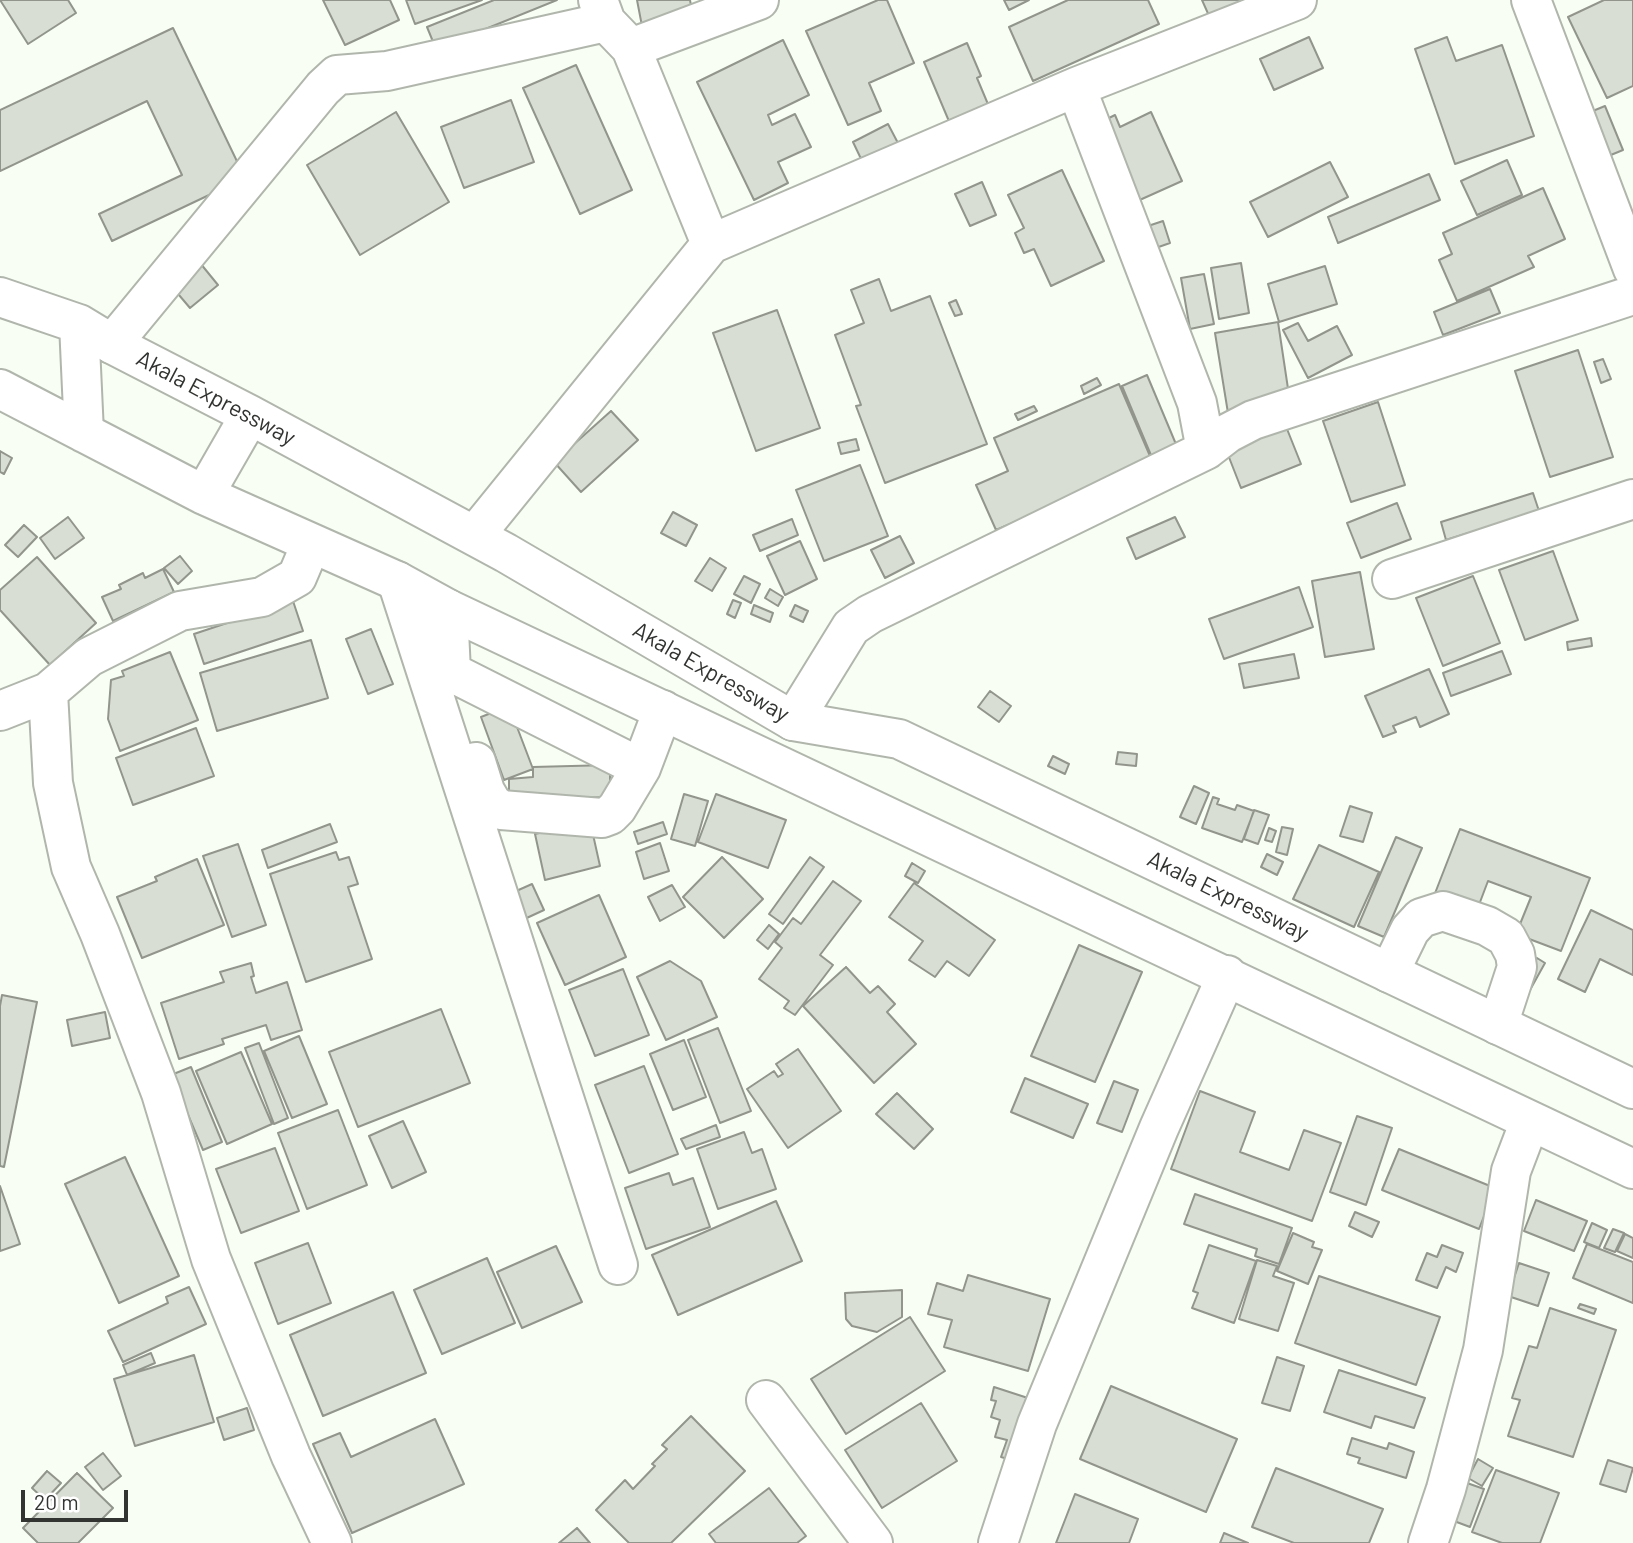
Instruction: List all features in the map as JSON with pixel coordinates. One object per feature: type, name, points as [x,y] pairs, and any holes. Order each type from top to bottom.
[{"type":"street","points":[[112,344],[323,88],[337,75],[387,71],[612,24],[759,0]]},
{"type":"street","points":[[475,536],[711,244],[1076,87],[1297,0]]},
{"type":"street","points":[[1531,0],[1623,211],[1633,269]]},
{"type":"street","points":[[612,24],[711,244]]},
{"type":"street","points":[[1076,87],[1197,403],[1206,450]]},
{"type":"street","points":[[793,721],[851,627],[870,614],[1206,450],[1228,433],[1253,420],[1633,295]]},
{"type":"street","name":"Akala Expressway","points":[[0,297],[79,324],[112,344],[250,415],[475,536],[793,721],[899,739],[1633,1089]]},
{"type":"street","points":[[79,324],[84,433]]},
{"type":"street","name":"Akala Expressway","points":[[0,389],[204,495],[397,582],[448,609],[1633,1169]]},
{"type":"street","points":[[204,495],[250,415]]},
{"type":"street","points":[[1392,579],[1633,499]]},
{"type":"street","points":[[0,711],[48,692],[89,657],[180,611],[262,597],[296,578],[311,544]]},
{"type":"street","points":[[397,582],[618,1265]]},
{"type":"street","points":[[448,609],[451,672],[485,791],[492,803],[501,810],[602,818],[610,816],[641,768],[663,710]]},
{"type":"street","points":[[451,672],[641,768]]},
{"type":"street","points":[[48,692],[53,783],[71,867],[100,934],[161,1093],[211,1259],[296,1467],[332,1543]]},
{"type":"street","points":[[1388,973],[1410,930],[1421,918],[1444,911],[1487,926],[1506,937],[1517,967],[1498,1025]]},
{"type":"street","points":[[998,1543],[1041,1413],[1159,1128],[1227,975]]},
{"type":"street","points":[[1429,1543],[1483,1350],[1511,1171],[1530,1121]]},
{"type":"street","points":[[766,1400],[873,1543]]},
{"type":"building","points":[[0,0],[68,0],[76,13],[28,44]]},
{"type":"building","points":[[323,0],[390,0],[399,20],[345,45]]},
{"type":"building","points":[[406,0],[482,0],[415,24]]},
{"type":"building","points":[[494,0],[557,0],[436,49],[427,27]]},
{"type":"building","points":[[637,0],[690,0],[693,16],[642,26]]},
{"type":"building","points":[[878,0],[887,0],[914,63],[869,83],[881,111],[848,125],[806,31]]},
{"type":"building","points":[[1004,0],[1029,0],[1009,10]]},
{"type":"building","points":[[1068,0],[1148,0],[1159,24],[1033,81],[1009,27]]},
{"type":"building","points":[[1202,0],[1247,0],[1210,18]]},
{"type":"building","points":[[1604,0],[1633,0],[1633,86],[1607,98],[1568,17]]},
{"type":"building","points":[[173,28],[245,178],[112,241],[99,214],[182,175],[147,101],[0,171],[0,110]]},
{"type":"building","points":[[1309,37],[1323,68],[1274,90],[1260,59]]},
{"type":"building","points":[[1447,37],[1456,61],[1502,45],[1534,136],[1455,164],[1415,49]]},
{"type":"building","points":[[783,40],[809,95],[768,115],[772,125],[795,114],[811,147],[778,162],[788,183],[754,200],[697,82]]},
{"type":"building","points":[[967,43],[981,76],[977,78],[990,109],[951,126],[924,62]]},
{"type":"building","points":[[576,65],[632,190],[580,214],[523,88]]},
{"type":"building","points":[[511,100],[534,162],[464,188],[441,127]]},
{"type":"building","points":[[1605,106],[1623,150],[1601,159],[1583,115]]},
{"type":"building","points":[[396,112],[449,202],[360,255],[307,165]]},
{"type":"building","points":[[1151,112],[1182,181],[1133,203],[1097,124],[1115,115],[1120,127]]},
{"type":"building","points":[[888,124],[899,145],[863,163],[853,142]]},
{"type":"building","points":[[1507,160],[1522,195],[1477,215],[1461,181]]},
{"type":"building","points":[[1330,162],[1348,197],[1268,237],[1250,202]]},
{"type":"building","points":[[1062,170],[1104,261],[1051,286],[1034,249],[1024,253],[1015,233],[1024,228],[1008,195]]},
{"type":"building","points":[[1429,174],[1440,200],[1338,243],[1328,217]]},
{"type":"building","points":[[982,182],[996,215],[970,226],[955,194]]},
{"type":"building","points":[[1543,188],[1565,239],[1528,256],[1534,267],[1457,301],[1439,260],[1452,254],[1443,233]]},
{"type":"building","points":[[1163,221],[1170,243],[1150,250],[1142,228]]},
{"type":"building","points":[[196,258],[218,285],[190,308],[168,282]]},
{"type":"building","points":[[1241,263],[1249,313],[1219,319],[1211,268]]},
{"type":"building","points":[[1325,266],[1337,304],[1279,322],[1268,284]]},
{"type":"building","points":[[1204,274],[1214,324],[1190,329],[1181,278]]},
{"type":"building","points":[[879,279],[891,311],[930,296],[987,444],[885,483],[856,406],[861,405],[835,335],[864,323],[851,290]]},
{"type":"building","points":[[1490,289],[1500,313],[1443,335],[1434,312]]},
{"type":"building","points":[[956,300],[962,314],[955,316],[949,303]]},
{"type":"building","points":[[777,310],[820,428],[756,451],[713,333]]},
{"type":"building","points":[[1278,322],[1290,402],[1228,413],[1215,333]]},
{"type":"building","points":[[1298,323],[1308,341],[1337,326],[1352,355],[1308,378],[1283,330]]},
{"type":"building","points":[[1578,350],[1613,457],[1550,477],[1515,371]]},
{"type":"building","points":[[1603,359],[1611,379],[1601,383],[1594,362]]},
{"type":"building","points":[[1147,375],[1178,449],[1153,460],[1122,386]]},
{"type":"building","points":[[1097,378],[1101,385],[1084,394],[1081,386]]},
{"type":"building","points":[[1119,384],[1153,463],[996,530],[976,485],[1008,471],[994,438]]},
{"type":"building","points":[[1378,402],[1405,485],[1351,502],[1323,421]]},
{"type":"building","points":[[1034,406],[1037,411],[1018,420],[1015,414]]},
{"type":"building","points":[[611,411],[638,440],[581,492],[554,462]]},
{"type":"building","points":[[1283,419],[1301,464],[1241,488],[1223,442]]},
{"type":"building","points":[[856,439],[859,450],[841,454],[838,443]]},
{"type":"building","points":[[0,451],[12,458],[4,474],[0,472]]},
{"type":"building","points":[[860,465],[888,536],[824,561],[796,490]]},
{"type":"building","points":[[1533,493],[1539,511],[1446,540],[1441,522]]},
{"type":"building","points":[[1397,503],[1411,539],[1361,558],[1347,523]]},
{"type":"building","points":[[673,512],[697,525],[686,546],[661,533]]},
{"type":"building","points":[[68,517],[84,538],[55,559],[40,538]]},
{"type":"building","points":[[1175,517],[1185,537],[1136,559],[1127,538]]},
{"type":"building","points":[[792,519],[798,535],[760,551],[753,535]]},
{"type":"building","points":[[24,525],[37,537],[18,557],[5,545]]},
{"type":"building","points":[[900,536],[914,563],[885,578],[871,550]]},
{"type":"building","points":[[800,541],[817,579],[785,595],[767,556]]},
{"type":"building","points":[[1553,551],[1578,620],[1525,640],[1499,570]]},
{"type":"building","points":[[180,556],[192,571],[178,584],[164,568]]},
{"type":"building","points":[[37,557],[96,623],[50,665],[0,610],[0,590]]},
{"type":"building","points":[[710,558],[726,568],[712,591],[695,581]]},
{"type":"building","points":[[163,569],[174,592],[113,621],[102,597],[121,589],[119,585],[143,573],[145,578]]},
{"type":"building","points":[[1360,572],[1374,649],[1325,657],[1312,581]]},
{"type":"building","points":[[744,576],[760,584],[751,603],[734,594]]},
{"type":"building","points":[[1473,576],[1500,643],[1443,666],[1416,598]]},
{"type":"building","points":[[1299,587],[1313,627],[1224,659],[1209,619]]},
{"type":"building","points":[[770,589],[783,597],[778,606],[765,598]]},
{"type":"building","points":[[733,600],[741,603],[735,618],[727,614]]},
{"type":"building","points":[[293,601],[303,631],[204,664],[194,634]]},
{"type":"building","points":[[754,605],[773,613],[770,622],[751,614]]},
{"type":"building","points":[[795,605],[808,611],[803,622],[790,616]]},
{"type":"building","points":[[371,629],[393,684],[368,694],[346,639]]},
{"type":"building","points":[[1591,638],[1592,646],[1568,650],[1567,642]]},
{"type":"building","points":[[311,640],[328,698],[217,731],[200,673]]},
{"type":"building","points":[[1502,651],[1511,674],[1451,696],[1443,673]]},
{"type":"building","points":[[170,652],[198,720],[120,751],[108,719],[111,680],[124,676],[122,671]]},
{"type":"building","points":[[1294,654],[1299,678],[1244,688],[1239,664]]},
{"type":"building","points":[[1429,669],[1449,714],[1420,727],[1416,717],[1393,726],[1396,732],[1383,737],[1365,696]]},
{"type":"building","points":[[990,691],[1011,706],[999,722],[978,707]]},
{"type":"building","points":[[509,706],[533,769],[504,780],[481,717]]},
{"type":"building","points":[[196,728],[214,776],[133,805],[116,758]]},
{"type":"building","points":[[1118,752],[1137,754],[1136,766],[1116,764]]},
{"type":"building","points":[[1053,756],[1069,764],[1065,774],[1048,766]]},
{"type":"building","points":[[610,765],[610,797],[509,800],[509,779],[533,777],[533,767]]},
{"type":"building","points":[[1194,786],[1209,793],[1196,824],[1180,817]]},
{"type":"building","points":[[684,794],[708,801],[695,846],[671,839]]},
{"type":"building","points":[[716,794],[786,820],[768,868],[698,842]]},
{"type":"building","points":[[1213,797],[1219,799],[1217,804],[1235,810],[1237,805],[1254,811],[1242,842],[1202,828]]},
{"type":"building","points":[[1350,806],[1372,813],[1363,842],[1340,836]]},
{"type":"building","points":[[1254,810],[1269,815],[1258,844],[1244,839]]},
{"type":"building","points":[[590,821],[600,866],[545,880],[535,834]]},
{"type":"building","points":[[663,822],[667,834],[638,844],[634,832]]},
{"type":"building","points":[[330,824],[337,842],[268,868],[262,850]]},
{"type":"building","points":[[1282,827],[1293,829],[1287,855],[1276,852]]},
{"type":"building","points":[[1269,828],[1276,831],[1272,842],[1265,840]]},
{"type":"building","points":[[1460,829],[1590,878],[1561,951],[1516,934],[1531,897],[1488,881],[1474,918],[1432,901]]},
{"type":"building","points":[[1396,837],[1422,848],[1384,937],[1358,926]]},
{"type":"building","points":[[660,843],[669,871],[644,879],[636,852]]},
{"type":"building","points":[[238,844],[266,925],[232,937],[203,856]]},
{"type":"building","points":[[1319,845],[1379,872],[1354,927],[1293,899]]},
{"type":"building","points":[[336,852],[339,860],[349,857],[358,884],[348,887],[372,959],[306,982],[270,874]]},
{"type":"building","points":[[1267,854],[1283,862],[1277,875],[1261,867]]},
{"type":"building","points":[[722,857],[763,899],[724,938],[683,897]]},
{"type":"building","points":[[810,857],[824,867],[783,924],[769,914]]},
{"type":"building","points":[[197,859],[224,925],[142,958],[117,897],[157,881],[155,877]]},
{"type":"building","points":[[912,863],[925,871],[918,883],[905,876]]},
{"type":"building","points":[[833,881],[861,901],[820,955],[833,965],[795,1015],[784,1008],[789,1001],[759,979],[782,948],[775,942],[793,918],[801,924]]},
{"type":"building","points":[[914,883],[995,940],[969,976],[947,961],[935,977],[909,960],[923,941],[889,917]]},
{"type":"building","points":[[532,884],[544,910],[518,922],[505,896]]},
{"type":"building","points":[[672,885],[685,907],[660,921],[648,897]]},
{"type":"building","points":[[599,895],[626,957],[565,985],[537,923]]},
{"type":"building","points":[[1591,910],[1633,930],[1633,975],[1600,959],[1585,992],[1558,979]]},
{"type":"building","points":[[769,925],[779,934],[768,949],[757,940]]},
{"type":"building","points":[[1079,945],[1142,972],[1095,1082],[1031,1056]]},
{"type":"building","points":[[1537,958],[1545,963],[1525,999],[1516,994]]},
{"type":"building","points":[[670,961],[701,981],[717,1017],[666,1040],[637,977]]},
{"type":"building","points":[[251,963],[254,976],[251,977],[256,993],[287,982],[302,1030],[271,1040],[266,1025],[222,1039],[224,1044],[179,1059],[161,1003],[224,982],[220,972]]},
{"type":"building","points":[[846,967],[870,993],[878,986],[895,1004],[887,1012],[916,1044],[874,1083],[803,1006]]},
{"type":"building","points":[[623,969],[649,1035],[595,1056],[569,990]]},
{"type":"building","points":[[2,995],[37,1002],[4,1167],[0,1166]]},
{"type":"building","points":[[441,1009],[470,1083],[358,1127],[329,1052]]},
{"type":"building","points":[[105,1012],[110,1038],[72,1046],[67,1020]]},
{"type":"building","points":[[718,1028],[751,1111],[720,1123],[688,1040]]},
{"type":"building","points":[[299,1036],[327,1104],[292,1118],[264,1051]]},
{"type":"building","points":[[684,1040],[706,1097],[673,1110],[650,1054]]},
{"type":"building","points":[[259,1043],[288,1118],[274,1124],[245,1048]]},
{"type":"building","points":[[798,1049],[841,1111],[788,1148],[747,1089],[774,1071],[778,1077],[783,1074],[776,1064]]},
{"type":"building","points":[[241,1052],[272,1124],[227,1144],[196,1071]]},
{"type":"building","points":[[644,1066],[678,1154],[629,1173],[595,1085]]},
{"type":"building","points":[[191,1067],[222,1142],[203,1150],[171,1075]]},
{"type":"building","points":[[1025,1078],[1088,1104],[1073,1138],[1011,1112]]},
{"type":"building","points":[[1114,1081],[1138,1090],[1122,1132],[1097,1123]]},
{"type":"building","points":[[1200,1091],[1255,1112],[1240,1152],[1289,1170],[1304,1130],[1341,1143],[1312,1221],[1171,1169]]},
{"type":"building","points":[[897,1093],[933,1129],[914,1149],[876,1114]]},
{"type":"building","points":[[338,1110],[367,1185],[307,1209],[278,1133]]},
{"type":"building","points":[[1357,1116],[1392,1128],[1366,1205],[1330,1192]]},
{"type":"building","points":[[403,1121],[426,1172],[392,1188],[369,1136]]},
{"type":"building","points":[[716,1125],[720,1137],[686,1149],[681,1139]]},
{"type":"building","points":[[744,1132],[752,1153],[762,1149],[776,1189],[718,1209],[697,1149]]},
{"type":"building","points":[[275,1148],[299,1211],[241,1233],[216,1169]]},
{"type":"building","points":[[1399,1149],[1495,1188],[1479,1229],[1382,1190]]},
{"type":"building","points":[[125,1157],[179,1276],[119,1303],[65,1184]]},
{"type":"building","points":[[669,1173],[673,1185],[693,1178],[710,1227],[646,1249],[625,1188]]},
{"type":"building","points":[[0,1186],[20,1244],[0,1251]]},
{"type":"building","points":[[1195,1194],[1292,1228],[1279,1264],[1255,1256],[1257,1249],[1184,1224]]},
{"type":"building","points":[[1536,1200],[1587,1221],[1574,1251],[1524,1231]]},
{"type":"building","points":[[776,1201],[802,1261],[678,1315],[652,1255]]},
{"type":"building","points":[[1355,1212],[1379,1222],[1372,1237],[1349,1226]]},
{"type":"building","points":[[1592,1223],[1607,1230],[1599,1248],[1584,1242]]},
{"type":"building","points":[[1613,1229],[1624,1233],[1615,1252],[1604,1248]]},
{"type":"building","points":[[1293,1233],[1314,1242],[1312,1247],[1322,1250],[1308,1284],[1277,1271]]},
{"type":"building","points":[[1625,1234],[1633,1238],[1633,1258],[1617,1251]]},
{"type":"building","points":[[308,1243],[331,1303],[278,1324],[255,1263]]},
{"type":"building","points":[[1587,1244],[1633,1262],[1633,1303],[1573,1278]]},
{"type":"building","points":[[1209,1245],[1256,1261],[1234,1323],[1192,1308],[1198,1293],[1193,1291]]},
{"type":"building","points":[[1442,1245],[1463,1253],[1456,1272],[1446,1267],[1437,1288],[1416,1280],[1427,1253],[1437,1257]]},
{"type":"building","points":[[556,1246],[582,1302],[522,1328],[497,1272]]},
{"type":"building","points":[[487,1258],[515,1323],[442,1354],[414,1290]]},
{"type":"building","points":[[1257,1260],[1277,1266],[1273,1276],[1294,1283],[1278,1331],[1239,1319]]},
{"type":"building","points":[[1519,1263],[1549,1273],[1538,1306],[1508,1296]]},
{"type":"building","points":[[968,1275],[1050,1299],[1028,1371],[944,1347],[952,1320],[928,1314],[937,1283],[963,1291]]},
{"type":"building","points":[[1319,1276],[1440,1317],[1416,1385],[1295,1343]]},
{"type":"building","points":[[189,1287],[206,1324],[123,1362],[108,1331],[168,1303],[166,1297]]},
{"type":"building","points":[[902,1290],[902,1317],[877,1332],[852,1326],[846,1319],[845,1293]]},
{"type":"building","points":[[393,1292],[426,1373],[323,1416],[290,1335]]},
{"type":"building","points":[[1580,1304],[1596,1309],[1594,1314],[1578,1308]]},
{"type":"building","points":[[1550,1308],[1616,1330],[1573,1457],[1508,1436],[1520,1400],[1512,1398],[1529,1346],[1537,1348]]},
{"type":"building","points":[[910,1317],[945,1371],[846,1434],[811,1379]]},
{"type":"building","points":[[151,1353],[155,1363],[127,1375],[123,1365]]},
{"type":"building","points":[[194,1355],[214,1422],[135,1446],[114,1379]]},
{"type":"building","points":[[1277,1357],[1304,1366],[1290,1411],[1262,1403]]},
{"type":"building","points":[[1339,1370],[1425,1398],[1414,1428],[1375,1416],[1371,1428],[1324,1412]]},
{"type":"building","points":[[1111,1386],[1237,1439],[1206,1512],[1080,1459]]},
{"type":"building","points":[[994,1387],[1034,1400],[1015,1461],[1001,1457],[1007,1440],[995,1437],[1000,1420],[991,1417],[996,1401],[991,1400]]},
{"type":"building","points":[[921,1403],[957,1461],[882,1508],[845,1450]]},
{"type":"building","points":[[247,1408],[254,1430],[224,1440],[217,1418]]},
{"type":"building","points":[[691,1416],[745,1471],[671,1543],[629,1543],[596,1510],[625,1480],[633,1489],[667,1449],[662,1445]]},
{"type":"building","points":[[435,1419],[464,1484],[352,1533],[313,1444],[340,1433],[351,1457]]},
{"type":"building","points":[[1352,1438],[1387,1449],[1389,1443],[1414,1452],[1406,1478],[1358,1463],[1360,1458],[1347,1454]]},
{"type":"building","points":[[103,1453],[121,1476],[103,1490],[85,1467]]},
{"type":"building","points":[[1478,1459],[1493,1468],[1482,1486],[1468,1478]]},
{"type":"building","points":[[1608,1460],[1633,1468],[1626,1492],[1600,1484]]},
{"type":"building","points":[[1276,1468],[1383,1509],[1369,1543],[1294,1543],[1252,1527]]},
{"type":"building","points":[[1496,1470],[1559,1493],[1540,1543],[1502,1543],[1472,1532]]},
{"type":"building","points":[[47,1471],[61,1483],[45,1500],[32,1488]]},
{"type":"building","points":[[77,1473],[113,1508],[78,1543],[38,1543],[23,1528]]},
{"type":"building","points":[[1467,1483],[1484,1489],[1470,1527],[1454,1521]]},
{"type":"building","points":[[769,1488],[806,1536],[797,1543],[716,1543],[709,1534]]},
{"type":"building","points":[[1075,1494],[1138,1519],[1129,1543],[1056,1543]]},
{"type":"building","points":[[577,1528],[590,1543],[559,1543]]},
{"type":"building","points":[[1224,1533],[1248,1543],[1220,1543]]}]
